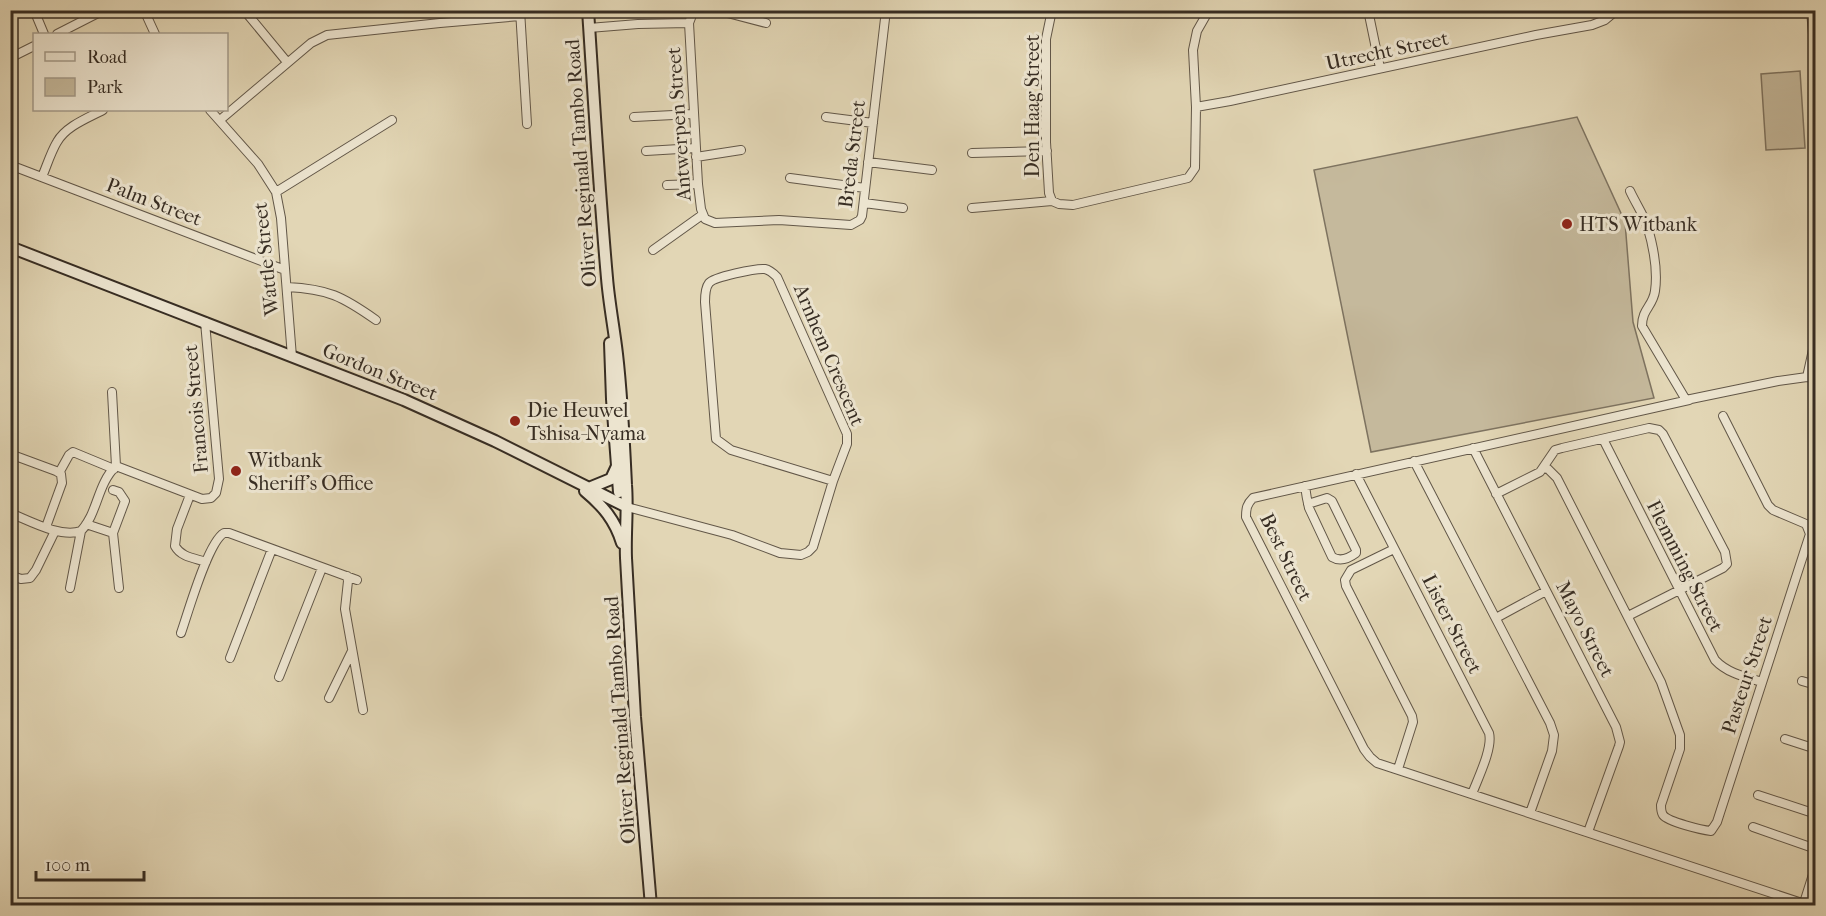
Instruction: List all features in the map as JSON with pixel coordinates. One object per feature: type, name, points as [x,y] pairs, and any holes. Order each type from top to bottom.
[{"type":"main road","name":"Oliver Reginald Tambo Road","points":[[588,10],[591,78],[610,314],[617,353],[635,717],[651,906]]},
{"type":"main road","name":"Gordon Street","points":[[10,247],[409,402],[572,479],[623,506]]},
{"type":"main road","name":"Oliver Reginald Tambo Road","points":[[610,314],[609,353],[617,466],[623,506]]},
{"type":"main road","points":[[589,488],[608,480],[613,476],[617,466]]},
{"type":"main road","points":[[572,479],[609,514],[619,531],[626,558]]},
{"type":"street","points":[[34,10],[44,33]]},
{"type":"street","points":[[59,33],[104,10]]},
{"type":"street","points":[[144,10],[155,33]]},
{"type":"street","points":[[244,10],[287,62]]},
{"type":"street","points":[[589,28],[689,23],[694,10]]},
{"type":"street","points":[[716,10],[740,13],[766,23]]},
{"type":"street","name":"Breda Street","points":[[779,220],[851,225],[860,220],[866,188],[886,10]]},
{"type":"street","name":"Den Haag Street","points":[[1052,10],[1046,39],[1047,151],[1049,193],[1052,201]]},
{"type":"street","points":[[972,208],[1052,201],[1073,205],[1188,178],[1195,168],[1196,107],[1193,50],[1197,31],[1209,10]]},
{"type":"street","points":[[1368,10],[1380,68]]},
{"type":"street","name":"Utrecht Street","points":[[1196,107],[1592,25],[1605,20],[1617,10]]},
{"type":"street","points":[[1811,10],[1815,71]]},
{"type":"street","points":[[220,120],[310,43],[327,35],[520,13],[526,124]]},
{"type":"street","name":"Antwerpen Street","points":[[689,23],[693,114],[702,215],[705,219],[715,223],[779,220]]},
{"type":"street","points":[[10,58],[33,46]]},
{"type":"street","points":[[42,177],[61,135],[101,111]]},
{"type":"street","name":"Wattle Street","points":[[211,111],[258,164],[276,192],[281,218],[292,357]]},
{"type":"street","points":[[634,117],[693,114]]},
{"type":"street","points":[[826,117],[873,123]]},
{"type":"street","points":[[276,192],[392,120]]},
{"type":"street","points":[[646,151],[696,148]]},
{"type":"street","points":[[696,157],[741,150]]},
{"type":"street","points":[[972,153],[1047,151]]},
{"type":"street","points":[[868,162],[932,170]]},
{"type":"street","name":"Palm Street","points":[[10,165],[285,270]]},
{"type":"street","points":[[790,178],[866,188]]},
{"type":"street","points":[[667,185],[698,184]]},
{"type":"street","points":[[1630,191],[1647,224],[1656,266],[1656,290],[1653,300],[1645,309],[1642,326],[1684,397],[1689,400]]},
{"type":"street","points":[[864,203],[903,208]]},
{"type":"street","points":[[654,250],[702,215]]},
{"type":"street","name":"Arnhem Crescent","points":[[808,552],[817,538],[833,481],[847,444],[847,434],[777,277],[762,268],[709,282],[705,302],[715,434],[720,444],[731,450],[833,481]]},
{"type":"street","points":[[287,287],[326,291],[351,302],[376,320]]},
{"type":"street","name":"Francois Street","points":[[59,473],[73,452],[202,499],[214,496],[218,489],[219,479],[205,322]]},
{"type":"street","points":[[1811,377],[1815,336]]},
{"type":"street","name":"Best Street","points":[[1398,769],[1377,763],[1364,749],[1246,517],[1246,509],[1253,498],[1689,400],[1778,381],[1811,377]]},
{"type":"street","points":[[70,588],[84,528],[103,483],[115,468],[112,392]]},
{"type":"street","name":"Pasteur Street","points":[[1628,616],[1661,682],[1681,740],[1661,805],[1662,813],[1666,818],[1711,831],[1717,822],[1808,542],[1809,529],[1802,520],[1773,510],[1768,505],[1723,416]]},
{"type":"street","points":[[1496,494],[1543,468],[1555,450],[1649,428],[1659,430],[1725,552],[1726,564],[1723,568],[1628,616],[1557,478],[1548,469],[1543,468]]},
{"type":"street","name":"Flemming Street","points":[[1603,439],[1714,660],[1730,672],[1762,682]]},
{"type":"street","name":"Mayo Street","points":[[1473,448],[1619,735],[1619,746],[1587,832]]},
{"type":"street","points":[[10,454],[59,473],[62,483],[46,527]]},
{"type":"street","points":[[1414,461],[1550,723],[1554,735],[1552,751],[1530,813]]},
{"type":"street","name":"Lister Street","points":[[1356,474],[1489,733],[1488,748],[1472,794]]},
{"type":"street","points":[[1305,486],[1308,504],[1332,557],[1342,560],[1356,553],[1332,501],[1327,498],[1308,504]]},
{"type":"street","points":[[113,490],[119,492],[124,501],[113,533],[119,588]]},
{"type":"street","points":[[190,495],[177,529],[175,546],[180,553],[206,562]]},
{"type":"street","name":"Gordon Street","points":[[623,506],[732,535],[780,553],[801,555],[808,552]]},
{"type":"street","points":[[10,513],[55,531],[69,533],[84,528],[113,533]]},
{"type":"street","points":[[10,575],[21,579],[30,578],[55,531]]},
{"type":"street","points":[[181,633],[206,562],[216,539],[224,533],[357,580]]},
{"type":"street","points":[[230,658],[272,549]]},
{"type":"street","points":[[1394,549],[1351,570],[1345,580],[1412,716],[1413,722],[1398,769],[1806,905],[1815,865]]},
{"type":"street","points":[[279,678],[322,568]]},
{"type":"street","points":[[347,576],[345,609],[363,710]]},
{"type":"street","points":[[1496,618],[1546,591]]},
{"type":"street","points":[[329,698],[352,651]]},
{"type":"street","points":[[1802,681],[1815,685]]},
{"type":"street","points":[[1785,739],[1815,749]]},
{"type":"street","points":[[1758,795],[1815,814]]},
{"type":"street","points":[[1753,827],[1815,849]]},
{"type":"green space","points":[[1800,71],[1805,148],[1766,150],[1761,74]]},
{"type":"green space","points":[[1577,117],[1625,222],[1633,322],[1654,398],[1371,452],[1314,170]]},
{"type":"place","name":"HTS Witbank","points":[[1567,224]]},
{"type":"place","name":"Die Heuwel Tshisa-Nyama","points":[[515,421]]},
{"type":"place","name":"Witbank Sheriff’s Office","points":[[236,471]]}]
